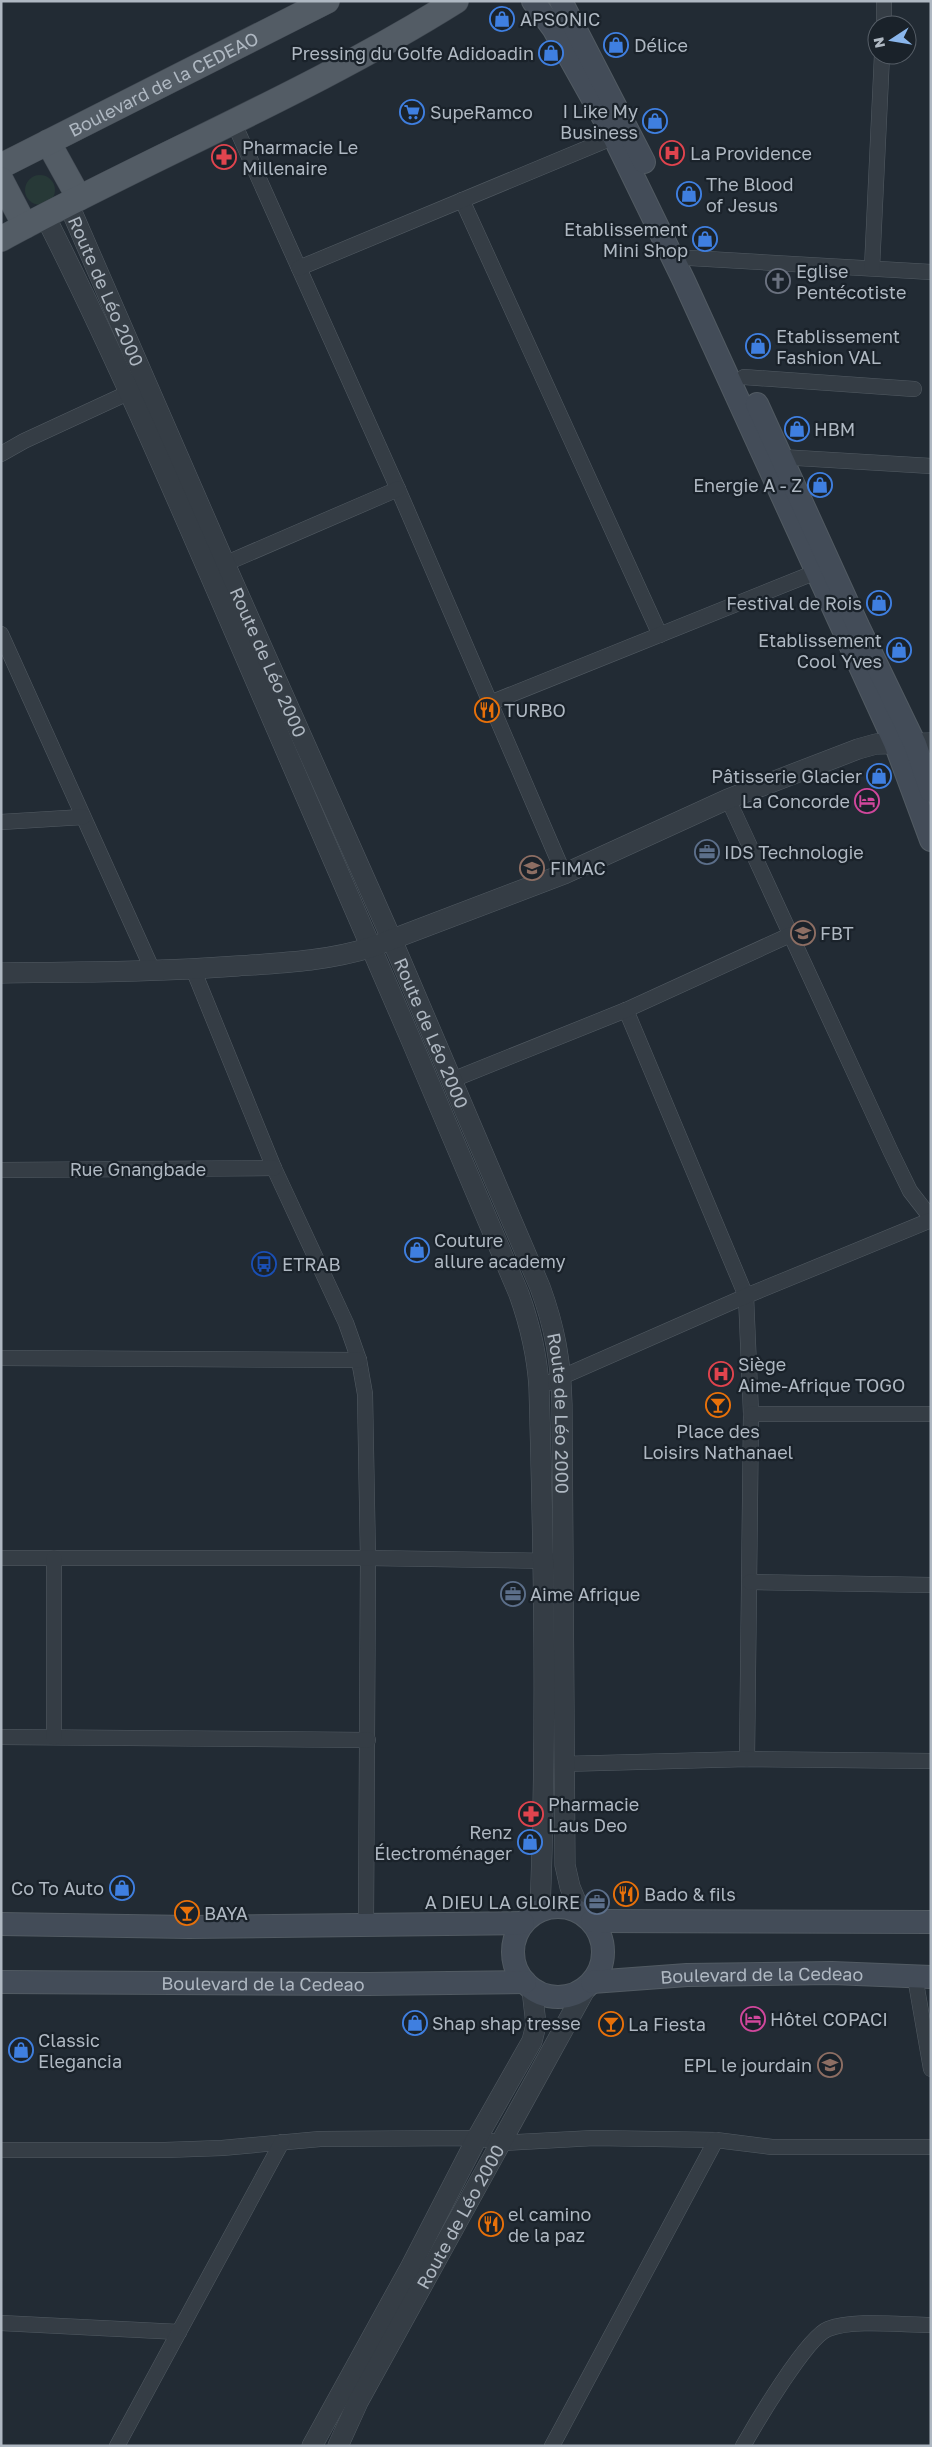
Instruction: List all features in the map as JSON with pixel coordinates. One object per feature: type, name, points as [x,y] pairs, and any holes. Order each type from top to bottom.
[{"type":"main road","name":"Boulevard de la CEDEAO","points":[[1,166],[327,1]]},
{"type":"main road","points":[[1,239],[74,200],[411,30],[456,1]]},
{"type":"main road","points":[[533,1],[553,28],[681,257],[744,377],[782,456],[858,626],[914,743],[931,791]]},
{"type":"main road","points":[[561,1],[628,129],[816,572],[914,743],[931,840]]},
{"type":"main road","points":[[48,142],[74,200]]},
{"type":"main road","points":[[1,180],[35,221]]},
{"type":"main road","points":[[1,1924],[189,1927],[366,1925],[531,1916],[553,1906],[567,1907],[586,1916],[600,1932],[603,1958],[599,1971],[589,1985],[573,1995],[559,1997],[545,1995],[528,1985],[516,1968],[513,1953],[515,1937],[531,1916]]},
{"type":"main road","points":[[586,1916],[931,1922]]},
{"type":"main road","name":"Boulevard de la Cedeao","points":[[589,1985],[687,1975],[832,1973],[923,1977]]},
{"type":"main road","name":"Boulevard de la Cedeao","points":[[1,1982],[528,1985]]},
{"type":"street","points":[[884,1],[884,15]]},
{"type":"street","points":[[872,268],[882,65]]},
{"type":"street","points":[[233,121],[398,490],[564,874]]},
{"type":"street","points":[[299,268],[614,137]]},
{"type":"street","name":"Route de Léo 2000","points":[[74,200],[216,568],[372,948],[520,1294],[531,1327],[540,1387],[554,1561],[564,1764],[565,1865],[570,1887],[586,1916]]},
{"type":"street","points":[[462,200],[660,635]]},
{"type":"street","name":"Route de Léo 2000","points":[[35,221],[74,270],[130,392],[216,568],[392,940],[552,1320],[561,1377],[544,1765],[531,1916]]},
{"type":"street","points":[[681,257],[931,272]]},
{"type":"street","points":[[744,377],[914,388]]},
{"type":"street","points":[[1,454],[24,441],[130,392]]},
{"type":"street","points":[[782,456],[931,466]]},
{"type":"street","points":[[216,568],[398,490]]},
{"type":"street","points":[[490,703],[816,572]]},
{"type":"street","points":[[1,634],[153,971]]},
{"type":"street","points":[[1,973],[153,971],[311,961],[342,956],[372,948],[564,874],[728,799],[858,749],[876,744],[914,743]]},
{"type":"street","points":[[540,1387],[746,1296],[931,1219],[910,1191],[728,799]]},
{"type":"street","points":[[1,822],[83,817]]},
{"type":"street","points":[[452,1080],[626,1010],[790,935]]},
{"type":"street","points":[[193,969],[274,1168],[346,1323],[359,1360],[365,1394],[368,1558],[366,1925]]},
{"type":"street","points":[[626,1010],[746,1296],[750,1414],[747,1758]]},
{"type":"street","name":"Rue Gnangbade","points":[[1,1170],[274,1168]]},
{"type":"street","points":[[1,1358],[359,1360]]},
{"type":"street","points":[[750,1414],[931,1414]]},
{"type":"street","points":[[1,1558],[368,1558],[554,1561]]},
{"type":"street","points":[[54,1558],[54,1737]]},
{"type":"street","points":[[750,1582],[931,1585]]},
{"type":"street","points":[[1,1737],[368,1740]]},
{"type":"street","points":[[564,1764],[747,1758],[931,1761]]},
{"type":"street","points":[[923,1977],[931,2069]]},
{"type":"street","name":"Route de Léo 2000","points":[[312,2446],[410,2268],[476,2138],[532,2041],[536,2025],[528,1985]]},
{"type":"street","name":"Route de Léo 2000","points":[[338,2446],[358,2402],[589,1985]]},
{"type":"street","points":[[1,2150],[165,2150],[222,2148],[320,2139],[476,2138],[501,2143],[594,2138],[716,2140],[772,2147],[931,2147]]},
{"type":"street","points":[[552,2446],[716,2140]]},
{"type":"street","points":[[117,2446],[282,2142]]},
{"type":"street","points":[[1,2323],[179,2332]]},
{"type":"street","points":[[743,2446],[764,2409],[811,2343],[826,2329],[849,2324],[931,2325]]},
{"type":"shaded area","points":[[40,175],[50,180],[55,190],[50,200],[40,205],[30,200],[25,190],[30,180]]},
{"type":"place","name":"APSONIC","points":[[502,19]]},
{"type":"place","name":"Délice","points":[[616,45]]},
{"type":"place","name":"Pressing du Golfe Adidoadin","points":[[551,53]]},
{"type":"place","name":"SupeRamco","points":[[412,112]]},
{"type":"place","name":"I Like My Business","points":[[655,121]]},
{"type":"place","name":"La Providence","points":[[672,153]]},
{"type":"place","name":"Pharmacie Le Millenaire","points":[[224,157]]},
{"type":"place","name":"The Blood of Jesus","points":[[689,194]]},
{"type":"place","name":"Etablissement Mini Shop","points":[[705,239]]},
{"type":"place","name":"Eglise Pentécotiste","points":[[778,281]]},
{"type":"place","name":"Etablissement Fashion VAL","points":[[758,346]]},
{"type":"place","name":"HBM","points":[[797,429]]},
{"type":"place","name":"Energie A - Z","points":[[820,485]]},
{"type":"place","name":"Festival de Rois","points":[[879,603]]},
{"type":"place","name":"Etablissement Cool Yves","points":[[899,650]]},
{"type":"place","name":"TURBO","points":[[487,710]]},
{"type":"place","name":"Pâtisserie Glacier","points":[[879,776]]},
{"type":"place","name":"La Concorde","points":[[867,801]]},
{"type":"place","name":"IDS Technologie","points":[[707,852]]},
{"type":"place","name":"FIMAC","points":[[532,868]]},
{"type":"place","name":"FBT","points":[[803,933]]},
{"type":"place","name":"Couture allure academy","points":[[417,1250]]},
{"type":"place","name":"ETRAB","points":[[264,1264]]},
{"type":"place","name":"Siège Aime-Afrique TOGO","points":[[721,1374]]},
{"type":"place","name":"Place des Loisirs Nathanael","points":[[718,1405]]},
{"type":"place","name":"Aime Afrique","points":[[513,1594]]},
{"type":"place","name":"Pharmacie Laus Deo","points":[[531,1814]]},
{"type":"place","name":"Renz Électroménager","points":[[530,1842]]},
{"type":"place","name":"Co To Auto","points":[[122,1888]]},
{"type":"place","name":"Bado & fils","points":[[626,1894]]},
{"type":"place","name":"A DIEU LA GLOIRE","points":[[597,1902]]},
{"type":"place","name":"BAYA","points":[[187,1913]]},
{"type":"place","name":"Hôtel COPACI","points":[[753,2019]]},
{"type":"place","name":"Shap shap tresse","points":[[415,2023]]},
{"type":"place","name":"La Fiesta","points":[[611,2024]]},
{"type":"place","name":"Classic Elegancia","points":[[21,2050]]},
{"type":"place","name":"EPL le jourdain","points":[[830,2065]]},
{"type":"place","name":"el camino de la paz","points":[[491,2224]]}]
